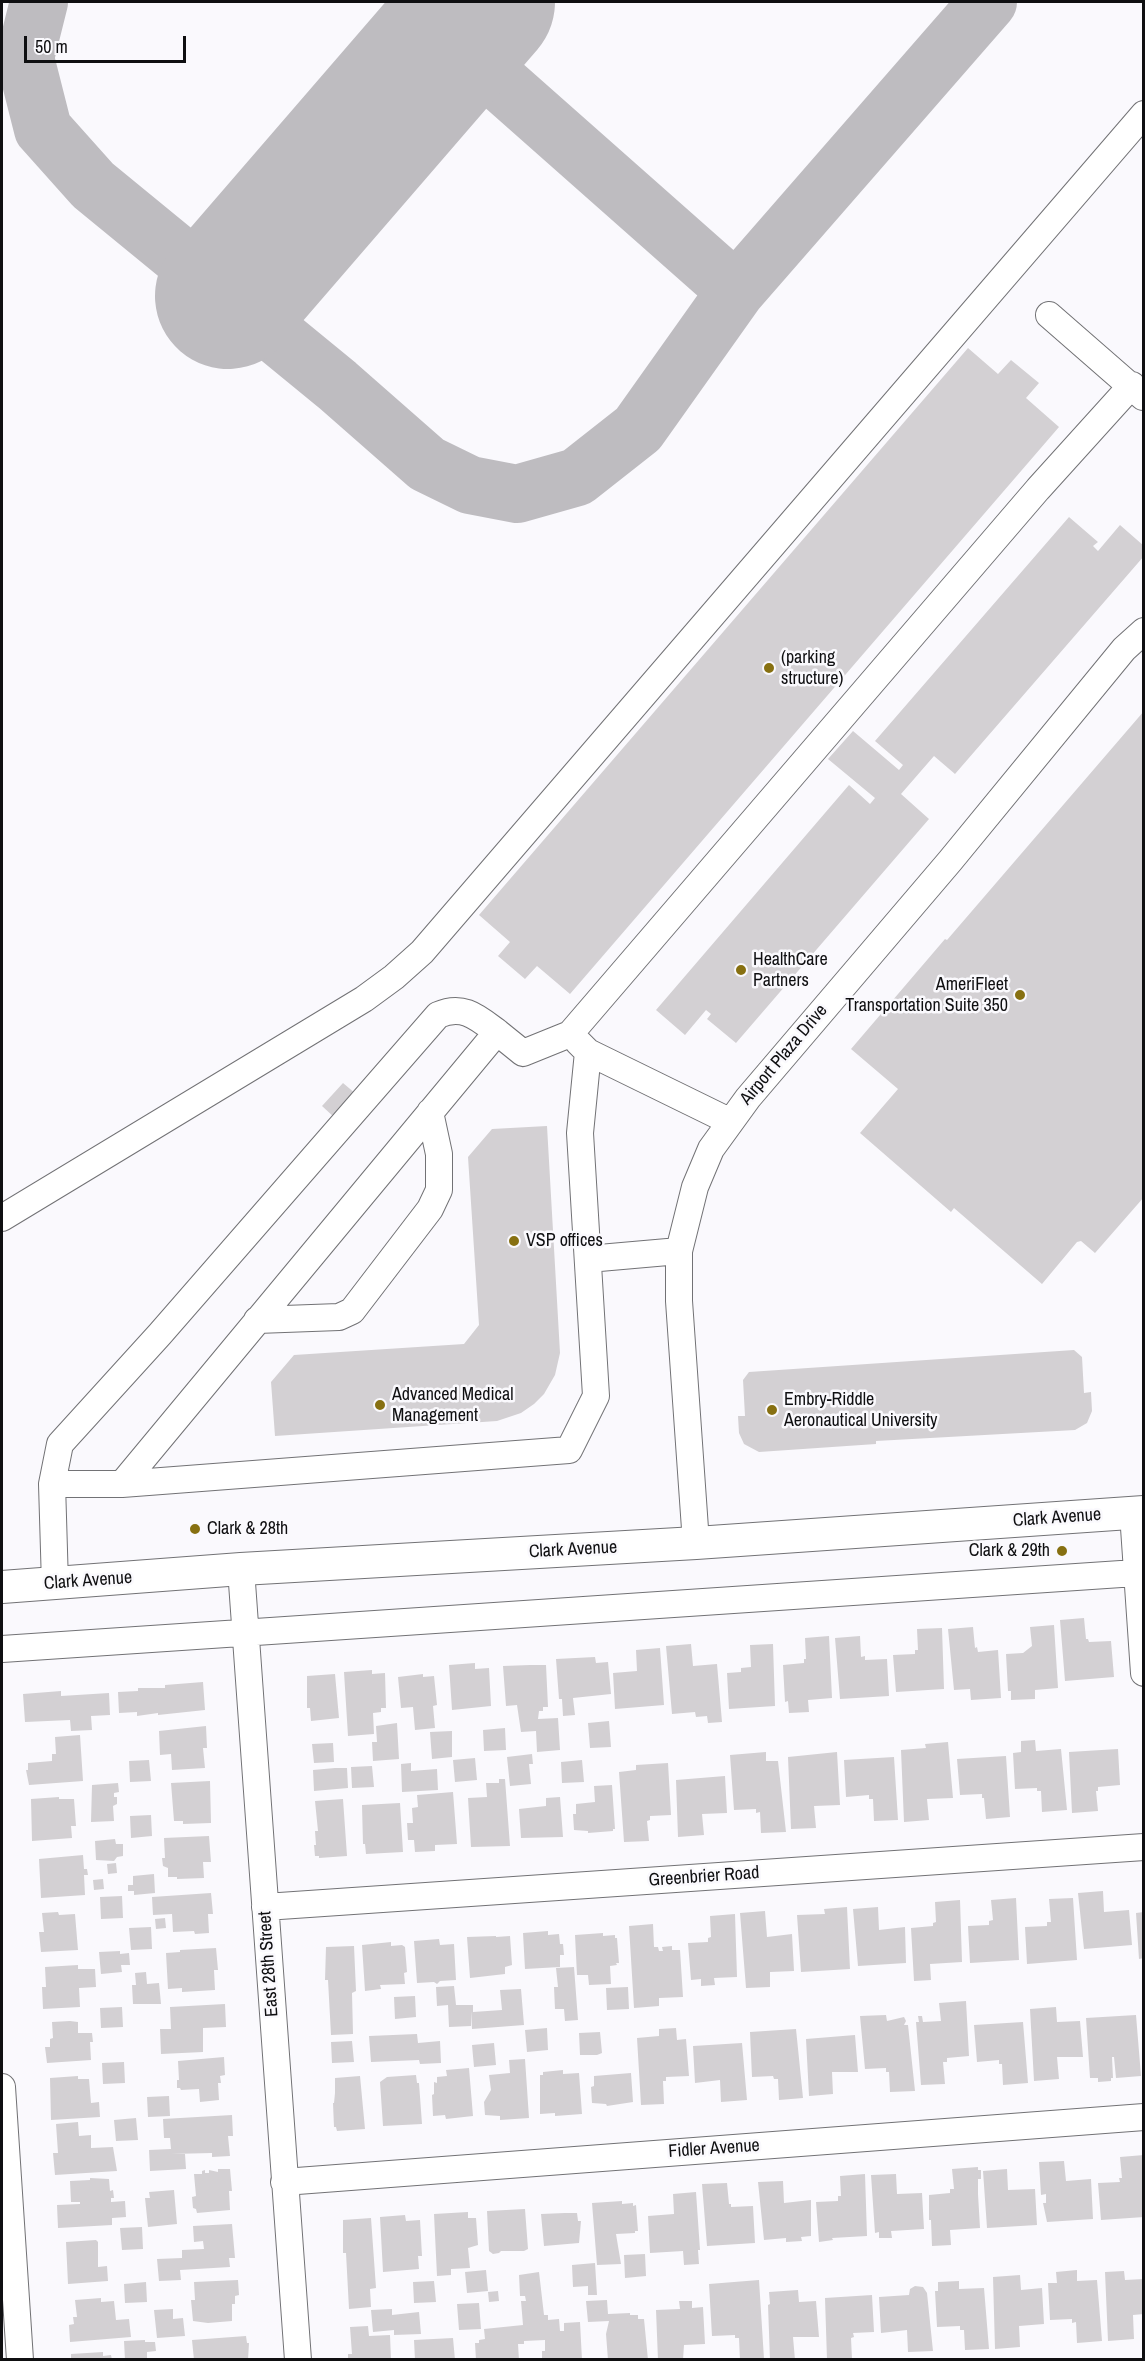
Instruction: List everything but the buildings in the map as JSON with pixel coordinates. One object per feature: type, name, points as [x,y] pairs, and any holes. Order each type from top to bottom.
[{"type":"main road","name":"Clark Avenue","points":[[2,1587],[242,1569],[696,1543],[1138,1512]]},
{"type":"street","points":[[2,1218],[364,999],[422,952],[1143,114]]},
{"type":"street","points":[[55,1584],[51,1484],[60,1444],[183,1308],[438,1015],[451,1009],[465,1012],[497,1032],[523,1053],[570,1034],[1038,489],[1138,391],[1049,315]]},
{"type":"street","name":"Airport Plaza Drive","points":[[696,1543],[679,1301],[679,1251],[695,1186],[711,1149],[729,1121],[950,861],[1124,649],[1143,631]]},
{"type":"street","points":[[122,1484],[497,1032]]},
{"type":"street","points":[[570,1034],[588,1052],[729,1121]]},
{"type":"street","points":[[51,1484],[122,1484],[569,1450],[596,1396],[580,1132],[588,1052]]},
{"type":"street","points":[[257,1320],[339,1317],[352,1311],[430,1209],[439,1190],[439,1154],[430,1112]]},
{"type":"street","points":[[588,1259],[679,1251]]},
{"type":"street","points":[[1138,1512],[1136,1573],[1143,1674]]},
{"type":"street","name":"East 28th Street","points":[[242,1569],[298,2360]]},
{"type":"street","points":[[2,1648],[1136,1573]]},
{"type":"street","name":"Greenbrier Road","points":[[265,1907],[1143,1847]]},
{"type":"street","points":[[2,2087],[20,2360]]},
{"type":"street","name":"Fidler Avenue","points":[[284,2182],[1143,2117]]},
{"type":"taxiway","points":[[39,2],[25,58],[43,129],[93,185],[337,385],[427,464],[470,485],[517,494],[577,477],[638,429],[736,291],[988,2]]},
{"type":"taxiway","points":[[450,38],[736,291]]},
{"type":"runway","points":[[228,296],[482,2]]},
{"type":"place","name":"(parking structure)","points":[[769,668]]},
{"type":"place","name":"HealthCare Partners","points":[[741,970]]},
{"type":"place","name":"AmeriFleet Transportation Suite 350","points":[[1020,995]]},
{"type":"place","name":"VSP offices","points":[[514,1241]]},
{"type":"place","name":"Advanced Medical Management","points":[[380,1405]]},
{"type":"place","name":"Embry-Riddle Aeronautical University","points":[[772,1410]]},
{"type":"place","name":"Clark & 28th","points":[[195,1529]]},
{"type":"place","name":"Clark & 29th","points":[[1062,1551]]}]
